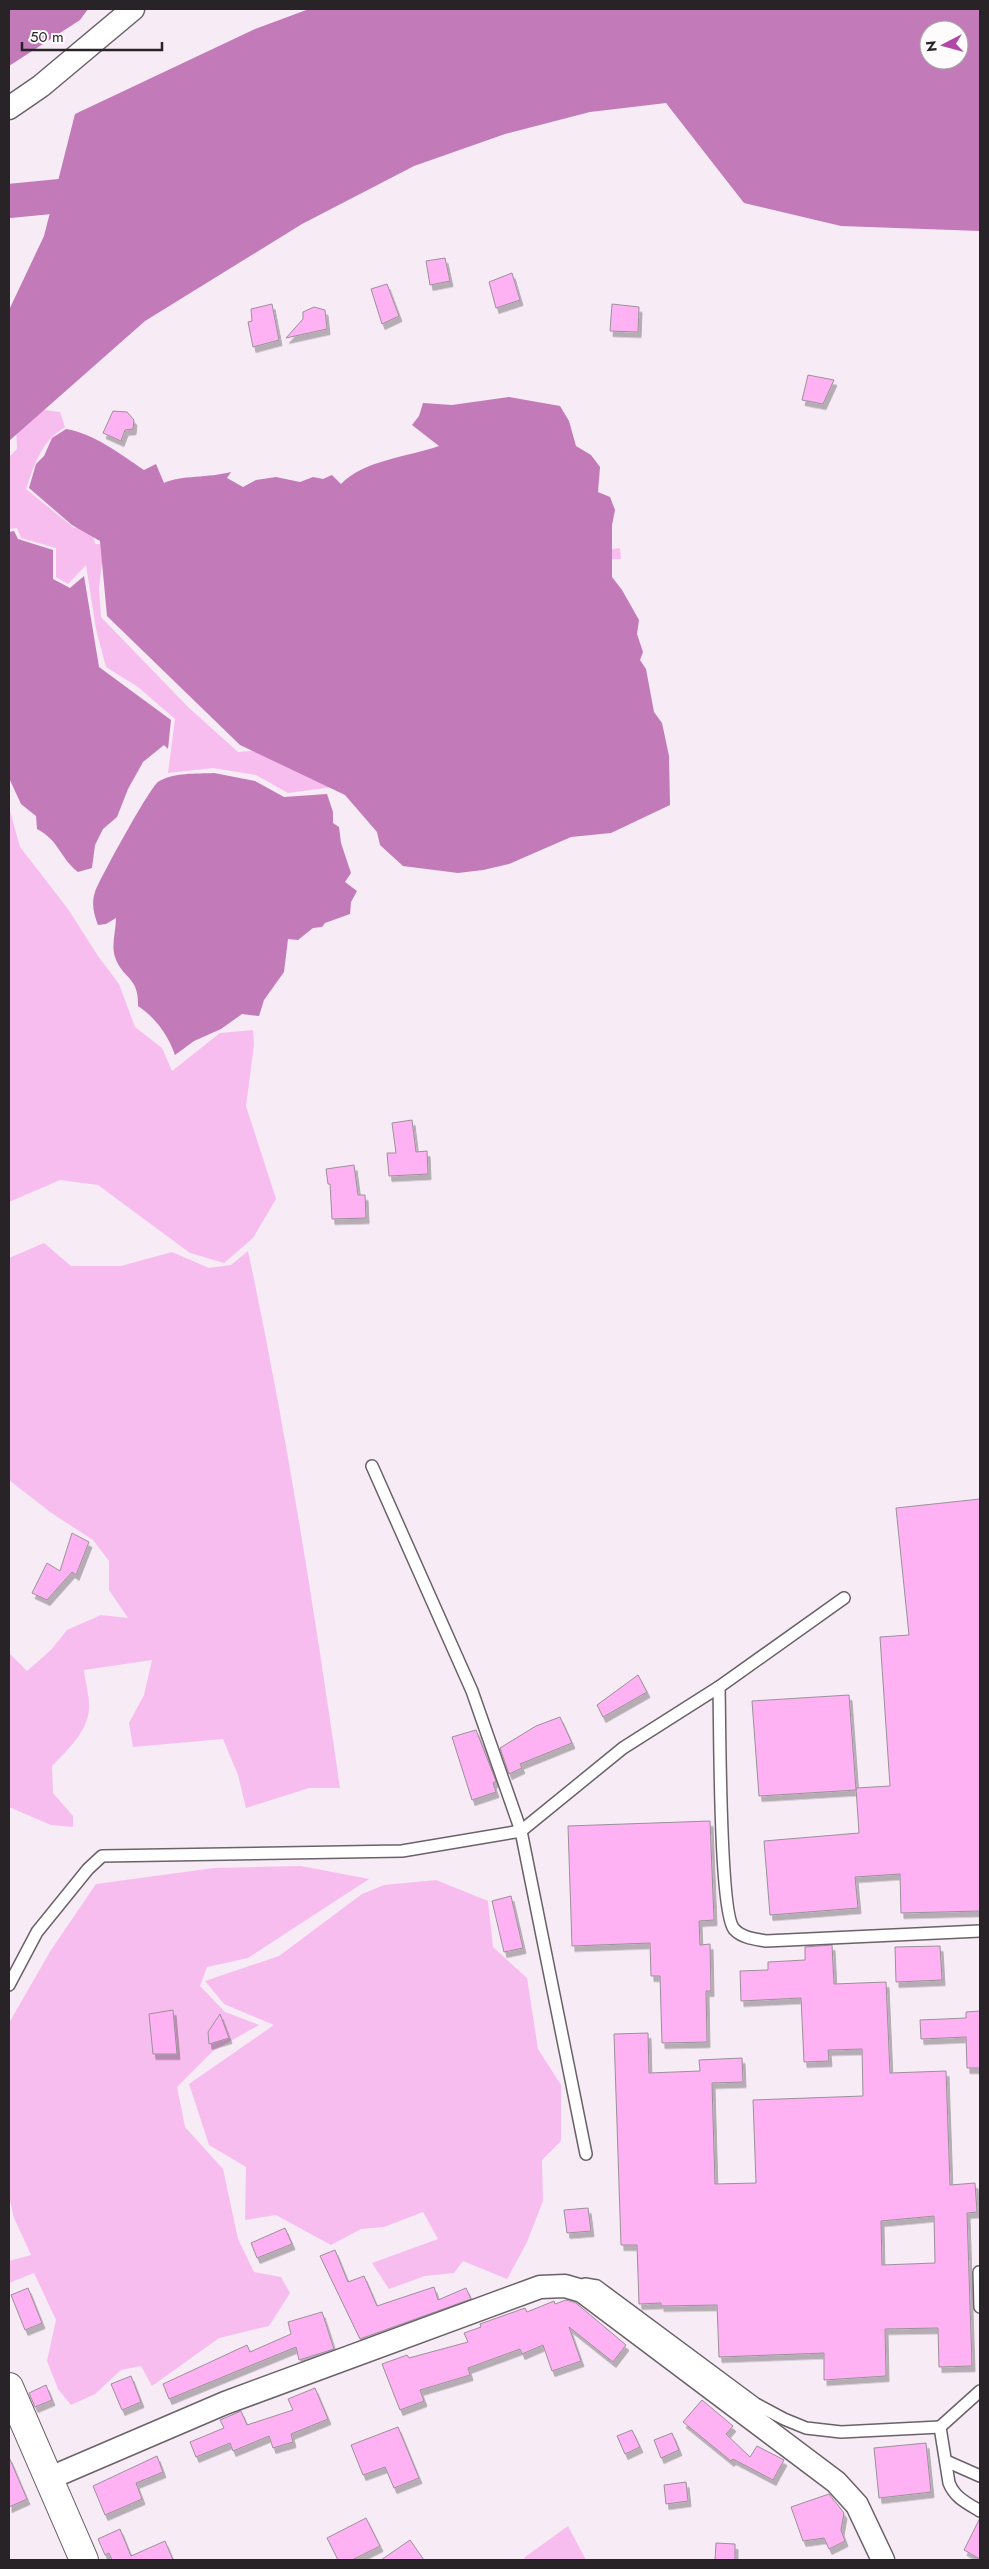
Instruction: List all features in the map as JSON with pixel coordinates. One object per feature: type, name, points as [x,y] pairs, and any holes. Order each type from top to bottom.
[{"type":"street","points":[[9,108],[42,86],[133,9]]},
{"type":"street","points":[[50,2478],[225,2403],[540,2287],[553,2285],[582,2291],[836,2482],[857,2506],[883,2560]]},
{"type":"street","points":[[9,2387],[84,2560]]},
{"type":"lane","points":[[372,1466],[472,1691],[521,1830],[586,2154]]},
{"type":"lane","points":[[9,1985],[37,1932],[88,1869],[102,1856],[402,1851],[521,1830],[623,1748],[719,1687],[844,1598]]},
{"type":"lane","points":[[719,1687],[722,1828],[728,1916],[734,1929],[748,1938],[766,1941],[980,1931]]},
{"type":"lane","points":[[979,2272],[980,2307]]},
{"type":"lane","points":[[574,2288],[585,2284],[597,2286],[756,2404],[806,2428],[842,2432],[940,2427],[980,2391]]},
{"type":"lane","points":[[940,2427],[952,2491],[957,2497],[980,2511]]},
{"type":"lane","points":[[946,2461],[980,2476]]},
{"type":"shaded area","points":[[9,9],[88,9],[80,20],[9,66]]},
{"type":"shaded area","points":[[309,9],[980,9],[980,231],[841,226],[744,203],[666,103],[590,112],[505,134],[414,166],[302,224],[145,321],[9,441],[9,310],[44,236],[75,114],[255,29]]},
{"type":"shaded area","points":[[509,397],[560,406],[569,421],[576,446],[591,455],[600,467],[598,492],[610,497],[615,510],[612,525],[612,577],[622,590],[639,620],[637,634],[643,652],[640,660],[646,669],[654,712],[662,723],[669,756],[670,805],[611,833],[571,837],[509,864],[483,870],[458,873],[403,866],[380,845],[377,832],[345,795],[240,745],[107,616],[100,541],[72,525],[29,488],[36,464],[44,456],[52,438],[66,429],[97,440],[144,470],[156,464],[164,483],[171,480],[231,472],[227,478],[243,487],[256,480],[276,477],[300,482],[313,477],[323,479],[332,475],[341,484],[362,469],[374,464],[439,446],[412,425],[419,416],[423,403],[452,405]]},
{"type":"shaded area","points":[[44,410],[60,412],[65,427],[44,446],[26,489],[74,528],[91,524],[95,544],[198,542],[605,550],[620,548],[621,559],[571,561],[103,554],[99,588],[101,617],[188,707],[238,752],[262,750],[333,787],[288,793],[256,775],[213,768],[168,773],[175,719],[138,687],[106,667],[96,629],[86,565],[68,584],[56,577],[56,548],[21,538],[17,528],[9,529],[9,457],[17,449],[16,425]]},
{"type":"shaded area","points":[[14,531],[18,539],[53,550],[53,579],[70,588],[84,576],[99,667],[171,720],[168,749],[164,745],[143,762],[128,789],[117,817],[103,829],[95,845],[92,868],[78,872],[67,861],[55,844],[37,829],[36,816],[21,804],[9,778],[9,532]]},
{"type":"shaded area","points":[[214,773],[255,781],[284,797],[327,794],[333,812],[333,823],[339,827],[341,843],[351,873],[345,882],[357,891],[351,902],[350,914],[325,923],[322,927],[313,928],[298,940],[288,939],[284,972],[264,1000],[259,1016],[242,1014],[221,1029],[194,1041],[175,1055],[161,1028],[138,1006],[136,989],[118,964],[114,952],[116,918],[106,924],[98,925],[93,901],[95,892],[115,853],[145,800],[158,782],[178,775]]},
{"type":"shaded area","points":[[9,807],[20,847],[68,909],[98,956],[119,984],[135,1027],[162,1048],[172,1071],[220,1033],[253,1030],[254,1045],[246,1106],[276,1199],[253,1238],[224,1263],[190,1253],[98,1185],[60,1180],[9,1202]]},
{"type":"shaded area","points":[[44,1243],[71,1266],[121,1266],[172,1252],[209,1268],[231,1265],[248,1251],[275,1385],[298,1519],[340,1788],[309,1788],[246,1808],[238,1775],[223,1739],[133,1747],[129,1723],[144,1695],[152,1660],[84,1670],[89,1700],[87,1718],[80,1733],[70,1747],[52,1766],[53,1793],[73,1816],[73,1827],[51,1825],[9,1807],[9,1653],[27,1671],[51,1650],[67,1630],[101,1615],[128,1618],[109,1590],[109,1561],[93,1540],[50,1512],[9,1480],[9,1258]]},
{"type":"shaded area","points":[[301,1866],[369,1879],[248,1958],[207,1967],[200,1986],[225,2012],[259,2025],[213,2051],[177,2087],[185,2127],[223,2169],[238,2239],[254,2272],[281,2277],[290,2293],[269,2326],[219,2338],[152,2386],[141,2366],[121,2370],[95,2394],[71,2405],[58,2389],[47,2361],[56,2320],[34,2273],[9,2283],[9,2261],[31,2255],[14,2218],[9,2196],[9,2023],[51,1950],[96,1884],[214,1868]]},
{"type":"shaded area","points":[[436,1880],[488,1901],[493,1947],[527,1978],[538,2049],[561,2085],[561,2141],[542,2160],[543,2201],[527,2242],[507,2279],[463,2261],[454,2273],[425,2276],[389,2289],[372,2263],[438,2239],[423,2212],[384,2227],[361,2229],[331,2245],[276,2215],[245,2220],[246,2167],[209,2145],[189,2084],[274,2025],[224,2004],[205,1981],[279,1956],[362,1894],[384,1885]]},
{"type":"shaded area","points":[[568,2526],[586,2560],[524,2560],[525,2557]]},
{"type":"building","points":[[445,258],[450,281],[430,285],[426,261]]},
{"type":"building","points":[[512,273],[520,300],[496,308],[489,282]]},
{"type":"building","points":[[387,284],[399,316],[382,324],[371,289]]},
{"type":"building","points":[[272,304],[279,340],[253,347],[248,322],[252,321],[251,309]]},
{"type":"building","points":[[612,304],[639,307],[638,332],[610,331]]},
{"type":"building","points":[[314,307],[325,310],[327,329],[286,338],[303,319],[303,312]]},
{"type":"building","points":[[808,375],[834,380],[823,404],[802,400]]},
{"type":"building","points":[[113,411],[127,412],[134,420],[133,429],[125,430],[121,441],[103,433]]},
{"type":"building","points":[[412,1120],[416,1152],[427,1151],[428,1174],[389,1176],[387,1153],[396,1153],[392,1123]]},
{"type":"building","points":[[354,1165],[358,1195],[365,1195],[366,1218],[332,1219],[330,1184],[328,1184],[326,1169]]},
{"type":"building","points":[[980,1499],[980,1911],[901,1913],[900,1874],[855,1877],[858,1908],[770,1915],[764,1841],[859,1833],[856,1788],[890,1786],[880,1637],[909,1635],[896,1508]]},
{"type":"building","points":[[72,1533],[89,1542],[76,1575],[72,1572],[47,1600],[32,1593],[47,1563],[60,1571]]},
{"type":"building","points":[[638,1675],[647,1692],[603,1717],[597,1705]]},
{"type":"building","points":[[849,1695],[856,1790],[759,1796],[752,1701]]},
{"type":"building","points":[[560,1717],[572,1743],[520,1764],[522,1768],[509,1774],[500,1748],[536,1726]]},
{"type":"building","points":[[476,1730],[496,1781],[493,1783],[496,1792],[472,1800],[452,1737]]},
{"type":"building","points":[[710,1821],[714,1920],[699,1921],[700,1945],[710,1944],[711,1991],[706,1991],[707,2042],[662,2043],[660,1976],[651,1976],[650,1943],[572,1946],[568,1826]]},
{"type":"building","points":[[511,1896],[523,1948],[504,1952],[492,1901]]},
{"type":"building","points":[[832,1945],[834,1984],[886,1982],[890,2073],[946,2071],[950,2185],[975,2183],[977,2212],[967,2213],[972,2366],[939,2367],[938,2328],[885,2329],[886,2376],[824,2380],[824,2353],[719,2357],[717,2305],[661,2306],[661,2303],[639,2304],[637,2245],[621,2245],[614,2034],[648,2033],[649,2073],[700,2071],[699,2060],[742,2058],[743,2082],[712,2083],[715,2184],[756,2183],[753,2100],[863,2096],[862,2049],[828,2050],[829,2061],[804,2062],[801,1998],[741,2001],[740,1971],[768,1970],[768,1962],[805,1960],[805,1947]],"holes":[[[934,2216],[935,2263],[882,2265],[881,2221]]]},
{"type":"building","points":[[940,1946],[942,1980],[896,1982],[895,1947]]},
{"type":"building","points":[[173,2010],[177,2054],[153,2054],[149,2014]]},
{"type":"building","points":[[980,2011],[980,2068],[967,2068],[966,2037],[921,2039],[920,2020],[966,2018],[966,2012]]},
{"type":"building","points":[[220,2014],[229,2038],[209,2044],[208,2032]]},
{"type":"building","points":[[588,2208],[591,2231],[567,2233],[564,2210]]},
{"type":"building","points":[[285,2228],[292,2244],[257,2258],[251,2243]]},
{"type":"building","points":[[335,2250],[348,2282],[364,2276],[377,2306],[434,2287],[438,2300],[466,2288],[471,2299],[360,2339],[320,2256]]},
{"type":"building","points":[[28,2288],[42,2323],[25,2330],[11,2295]]},
{"type":"building","points":[[566,2300],[576,2303],[626,2345],[613,2362],[569,2327],[581,2361],[552,2371],[543,2345],[522,2354],[520,2349],[468,2368],[470,2375],[420,2390],[424,2401],[400,2410],[382,2364],[407,2355],[409,2358],[468,2342],[464,2333],[481,2327],[480,2324],[525,2308],[527,2312],[554,2301],[555,2304]]},
{"type":"building","points":[[322,2312],[334,2349],[299,2360],[296,2347],[169,2399],[163,2384],[247,2345],[250,2352],[291,2334],[288,2322]]},
{"type":"building","points":[[131,2376],[141,2402],[122,2410],[111,2384]]},
{"type":"building","points":[[46,2385],[52,2400],[35,2407],[29,2393]]},
{"type":"building","points":[[315,2388],[328,2419],[291,2434],[293,2442],[273,2448],[269,2436],[233,2451],[230,2443],[196,2457],[190,2442],[224,2428],[220,2420],[241,2411],[247,2425],[293,2410],[288,2399]]},
{"type":"building","points":[[702,2400],[733,2426],[726,2434],[750,2457],[757,2446],[784,2460],[773,2480],[733,2459],[731,2461],[683,2422]]},
{"type":"building","points":[[398,2427],[419,2478],[394,2488],[385,2467],[363,2475],[351,2445]]},
{"type":"building","points":[[632,2430],[640,2447],[625,2454],[617,2436]]},
{"type":"building","points":[[672,2433],[679,2450],[661,2458],[654,2440]]},
{"type":"building","points":[[926,2443],[931,2492],[879,2498],[874,2448]]},
{"type":"building","points":[[157,2456],[163,2472],[136,2483],[142,2499],[105,2515],[93,2486]]},
{"type":"building","points":[[9,2457],[27,2499],[9,2507]]},
{"type":"building","points":[[686,2482],[688,2501],[666,2504],[664,2485]]},
{"type":"building","points":[[829,2494],[844,2513],[841,2530],[845,2541],[829,2549],[824,2538],[803,2541],[791,2507]]},
{"type":"building","points":[[366,2518],[380,2546],[352,2560],[338,2560],[327,2538]]},
{"type":"building","points":[[980,2518],[980,2559],[964,2550]]},
{"type":"building","points":[[120,2529],[131,2556],[165,2541],[173,2560],[112,2560],[109,2553],[105,2555],[98,2539]]},
{"type":"building","points":[[410,2540],[424,2560],[381,2560]]},
{"type":"building","points":[[716,2543],[735,2544],[735,2560],[715,2560]]},
{"type":"waterway","points":[[9,201],[101,192]]}]
